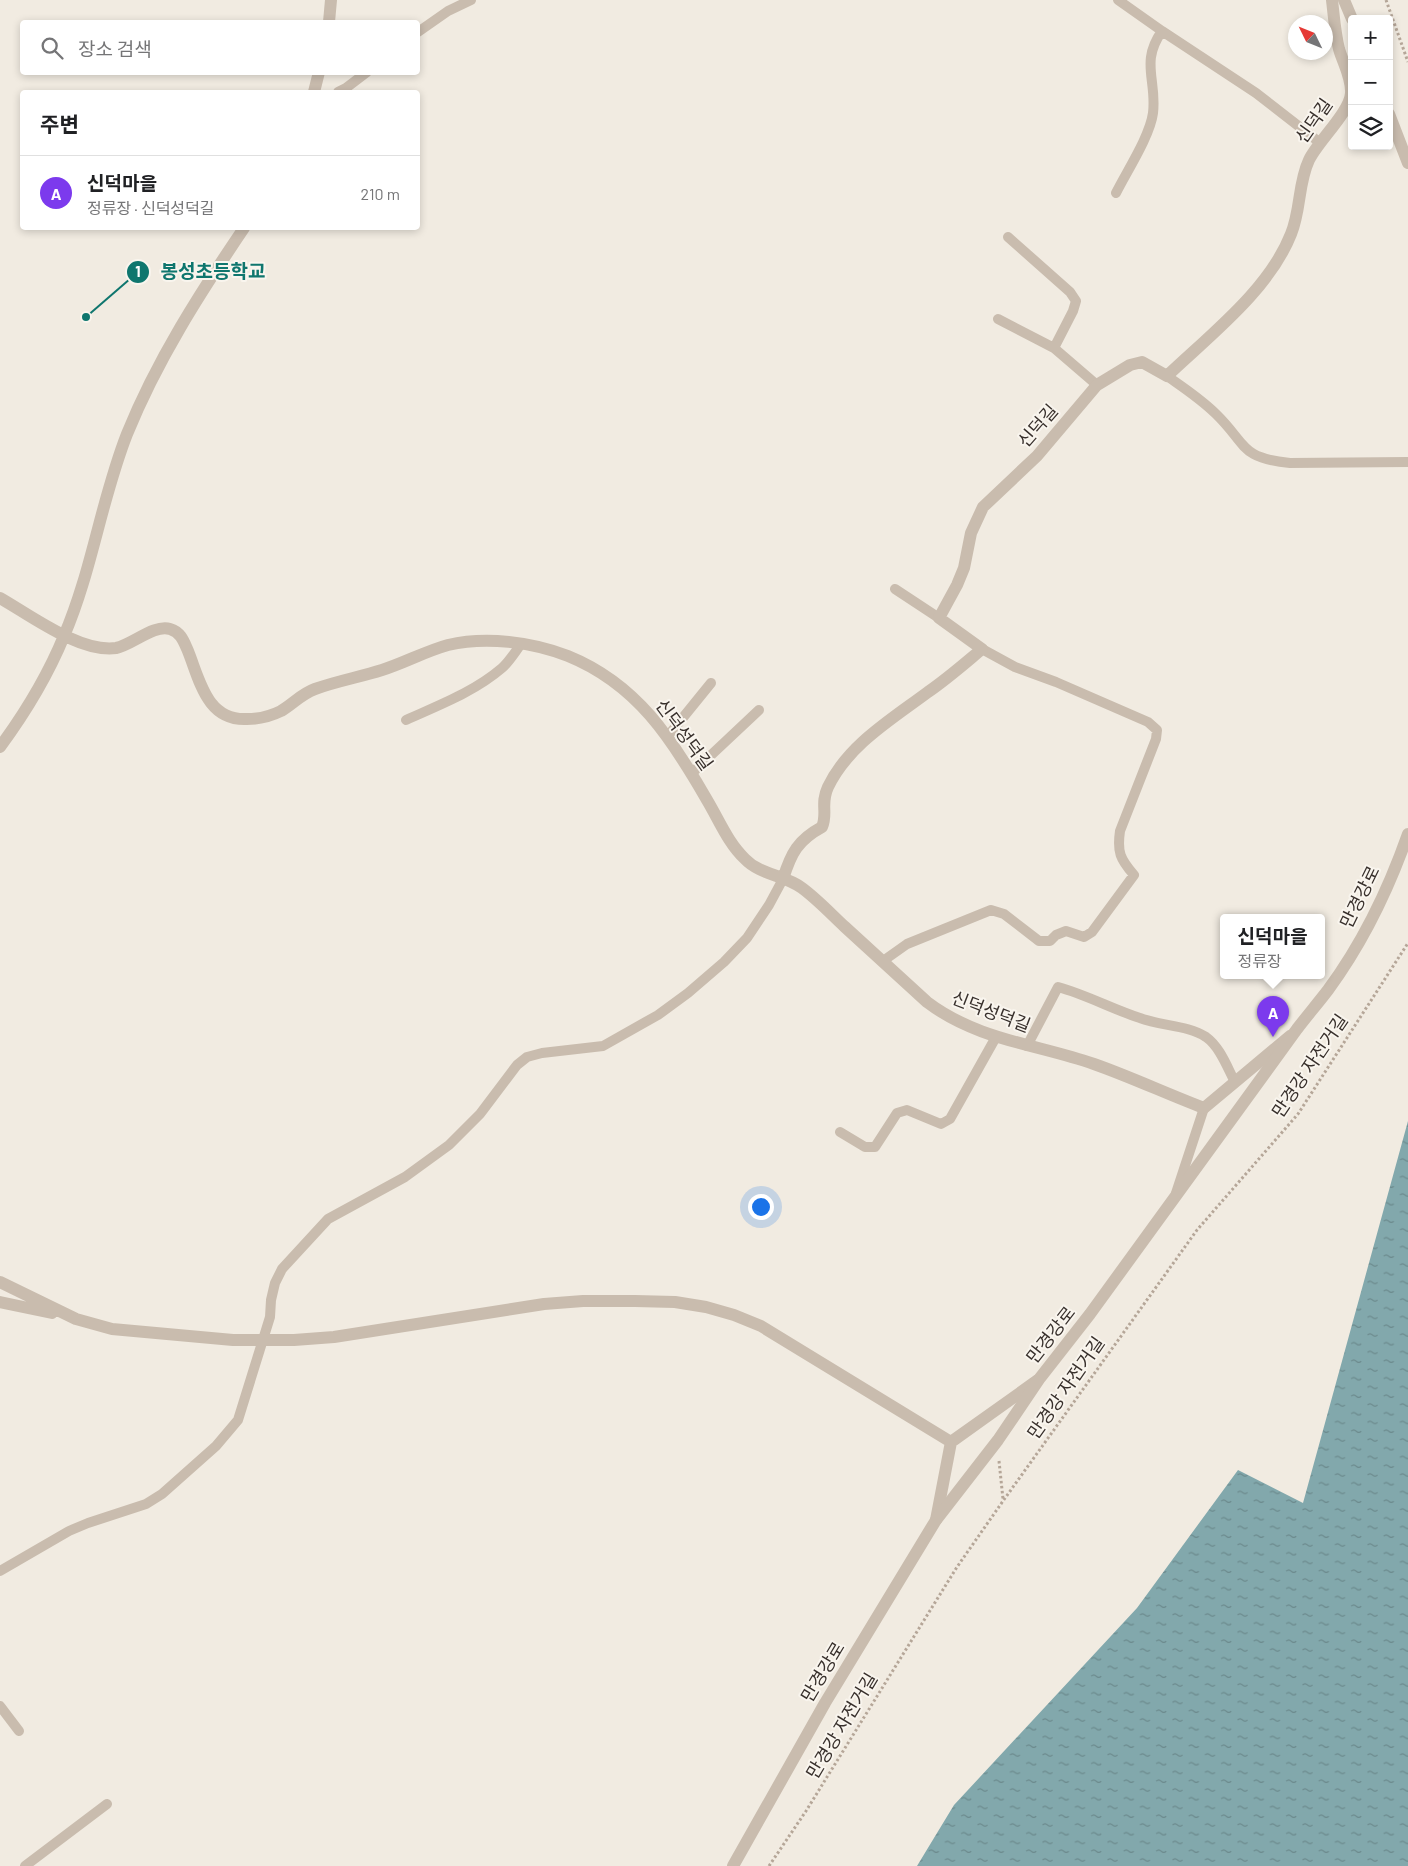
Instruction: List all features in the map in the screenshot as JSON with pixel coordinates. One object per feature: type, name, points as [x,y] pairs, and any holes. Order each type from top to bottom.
[{"type":"street","points":[[329,20],[331,0]]},
{"type":"street","name":"신덕길","points":[[939,618],[964,568],[971,532],[983,507],[1037,456],[1096,385],[1130,365],[1142,362],[1167,376],[1252,295],[1282,254],[1294,224],[1308,161],[1319,142],[1347,106],[1351,94],[1335,27],[1332,0]]},
{"type":"street","points":[[1344,0],[1350,15]]},
{"type":"street","points":[[314,90],[318,75]]},
{"type":"street","points":[[1393,124],[1408,163]]},
{"type":"street","points":[[0,747],[28,705],[65,635],[83,583],[113,473],[140,404],[181,325],[243,230]]},
{"type":"street","name":"신덕성덕길","points":[[0,598],[65,635],[105,648],[120,647],[158,629],[170,629],[182,636],[209,701],[218,712],[229,718],[245,720],[264,717],[280,711],[300,696],[315,689],[384,669],[445,646],[468,642],[522,644],[569,657],[614,681],[656,720],[692,773],[734,846],[746,861],[758,870],[798,885],[810,894],[927,1002],[945,1015],[996,1036],[1093,1064],[1204,1108]]},
{"type":"street","points":[[783,879],[790,856],[814,832],[822,827],[826,819],[823,809],[824,796],[840,766],[874,732],[947,679],[982,649],[939,618]]},
{"type":"street","name":"만경강로","points":[[734,1866],[829,1694],[936,1520],[998,1440],[1040,1378],[1090,1314],[1297,1029],[1328,990],[1351,954],[1382,896],[1408,834]]},
{"type":"street","points":[[1204,1108],[1297,1029]]},
{"type":"street","points":[[0,1282],[76,1319]]},
{"type":"street","points":[[0,1302],[120,1330],[233,1340],[262,1340],[334,1338],[544,1304],[635,1300],[675,1302],[706,1307],[734,1315],[761,1326],[951,1442]]},
{"type":"street","points":[[936,1520],[951,1442],[1040,1378]]},
{"type":"lane","points":[[420,31],[448,11],[471,0]]},
{"type":"lane","points":[[1118,0],[1162,32],[1256,93],[1319,142]]},
{"type":"lane","points":[[1116,193],[1148,130],[1153,112],[1150,55],[1154,43],[1162,32]]},
{"type":"lane","points":[[342,90],[362,75]]},
{"type":"lane","points":[[1008,237],[1070,292],[1076,301],[1054,348]]},
{"type":"lane","points":[[998,319],[1054,348],[1096,385]]},
{"type":"lane","points":[[1167,376],[1202,401],[1218,416],[1243,446],[1256,456],[1271,461],[1290,463],[1408,462]]},
{"type":"lane","points":[[895,589],[939,618]]},
{"type":"lane","points":[[406,720],[450,700],[503,668],[522,644]]},
{"type":"lane","points":[[883,962],[908,944],[991,910],[1004,914],[1039,941],[1050,941],[1056,935],[1066,931],[1084,937],[1092,932],[1134,875],[1122,862],[1118,846],[1120,831],[1156,739],[1157,730],[1148,722],[1056,682],[1015,667],[982,649]]},
{"type":"lane","points":[[668,736],[711,683]]},
{"type":"lane","points":[[692,773],[759,710]]},
{"type":"lane","points":[[0,1572],[69,1531],[146,1504],[162,1494],[216,1446],[230,1432],[238,1420],[270,1317],[271,1300],[282,1269],[328,1219],[405,1177],[449,1144],[480,1114],[517,1065],[527,1057],[542,1053],[603,1046],[658,1016],[724,962],[747,938],[783,879]]},
{"type":"lane","points":[[1027,1046],[1058,987],[1078,993],[1141,1019],[1196,1032],[1207,1038],[1217,1048],[1235,1082]]},
{"type":"lane","points":[[840,1132],[865,1147],[875,1147],[897,1113],[907,1110],[941,1124],[946,1122],[950,1119],[996,1036]]},
{"type":"lane","points":[[1174,1198],[1204,1108]]},
{"type":"lane","points":[[0,1706],[19,1730]]},
{"type":"lane","points":[[25,1866],[108,1804]]},
{"type":"path","points":[[1386,0],[1408,62]]},
{"type":"path","name":"만경강 자전거길","points":[[769,1866],[806,1811],[957,1567],[1197,1230],[1298,1114],[1408,943]]},
{"type":"path","points":[[998,1440],[1003,1501]]},
{"type":"water","points":[[1408,1121],[1408,1866],[917,1866],[954,1805],[1137,1608],[1238,1470],[1303,1503]]},
{"type":"place","name":"봉성초등학교","points":[[86,317]]},
{"type":"place","name":"신덕마을","points":[[1273,1037]]}]
